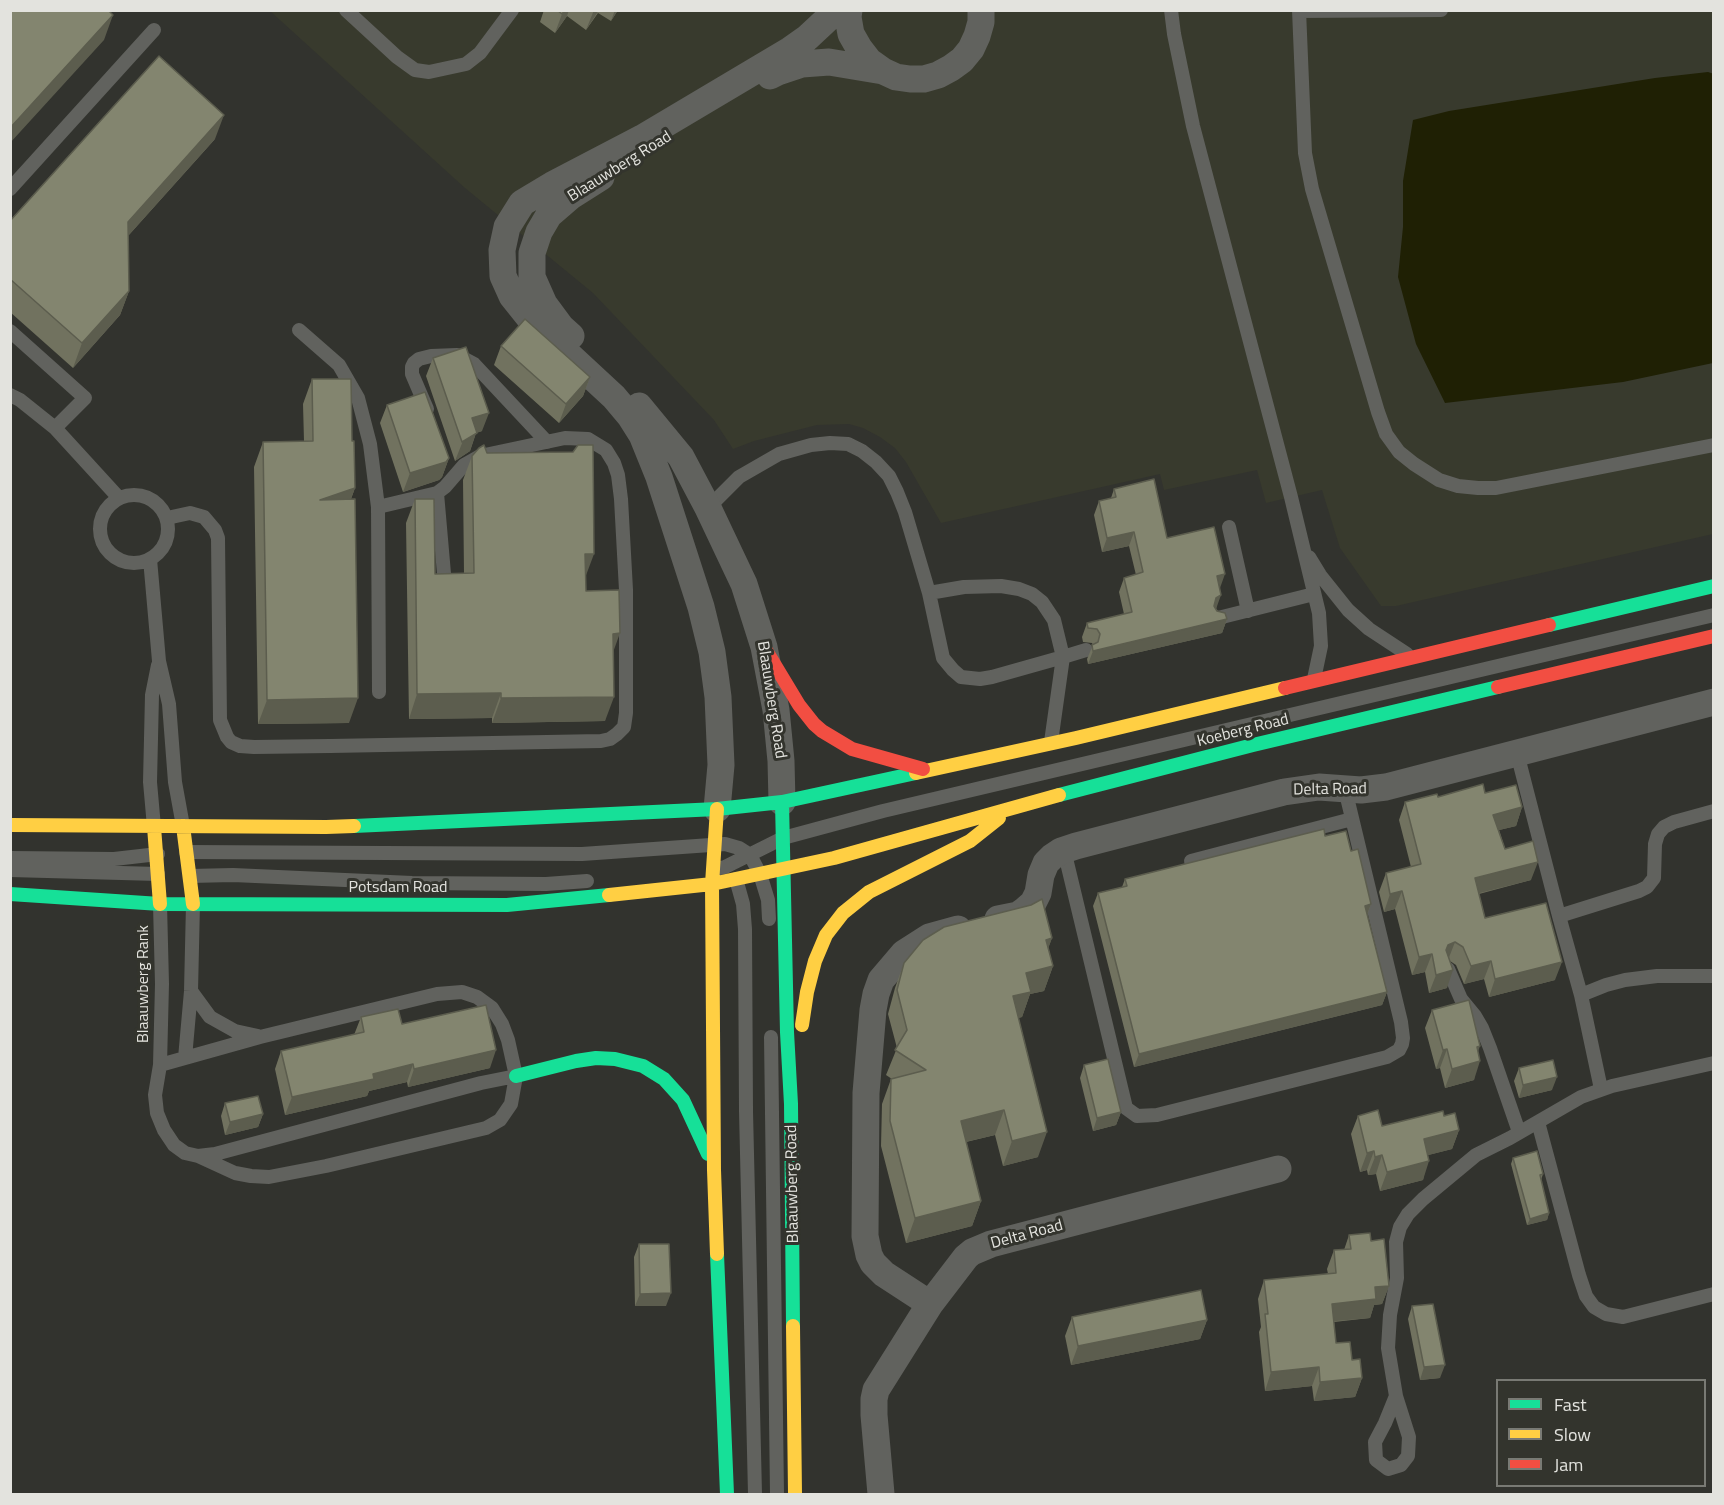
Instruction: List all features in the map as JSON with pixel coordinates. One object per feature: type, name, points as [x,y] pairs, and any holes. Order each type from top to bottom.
[{"type":"main road","name":"Koeberg Road","points":[[782,802],[1076,738],[1713,586]]},
{"type":"main road","name":"Koeberg Road","points":[[784,869],[834,858],[1009,808],[1264,743],[1713,636]]},
{"type":"main road","points":[[764,647],[799,705],[822,731],[852,749],[929,770]]},
{"type":"main road","points":[[10,825],[326,827],[717,808],[782,802]]},
{"type":"main road","name":"Blaauwberg Road","points":[[782,802],[787,1032],[791,1104],[795,1494]]},
{"type":"main road","name":"Blaauwberg Road","points":[[717,808],[712,884],[714,1170],[727,1494]]},
{"type":"main road","points":[[791,1104],[810,976],[820,946],[835,922],[851,905],[869,892],[970,841],[1009,808]]},
{"type":"main road","points":[[160,904],[174,875],[171,853],[183,826]]},
{"type":"main road","points":[[154,827],[171,853],[174,875],[194,904]]},
{"type":"main road","name":"Potsdam Road","points":[[10,894],[160,904],[507,905],[712,884],[784,869]]},
{"type":"main road","points":[[516,1076],[596,1058],[615,1059],[643,1066],[664,1079],[683,1100],[714,1170]]},
{"type":"street","name":"Blaauwberg Road","points":[[717,808],[721,765],[718,697],[712,652],[701,607],[659,477],[642,435],[630,416],[614,397],[532,321],[512,296],[503,276],[502,250],[507,227],[522,203],[672,121],[789,51],[807,38],[837,10]]},
{"type":"street","points":[[849,10],[851,34],[869,61],[883,71]]},
{"type":"street","name":"Blaauwberg Road","points":[[782,802],[777,720],[764,647],[744,584],[681,457],[638,404],[600,363],[561,327],[544,304],[532,277],[532,253],[538,232],[549,215],[571,196],[778,72],[802,64],[829,62],[883,71],[910,79],[924,79],[938,75],[962,60],[974,42],[983,14]]},
{"type":"street","points":[[501,261],[532,262]]},
{"type":"street","name":"Delta Road","points":[[930,1304],[885,1274],[873,1263],[865,1236],[866,1093],[873,1010],[881,980],[904,953],[929,938],[1018,915],[1033,903],[1046,863],[1052,856],[1064,850],[1284,792],[1319,788],[1361,790],[1386,787],[1713,702]]},
{"type":"street","name":"Delta Road","points":[[880,1494],[874,1415],[876,1390],[930,1304],[966,1257],[981,1247],[1278,1169]]},
{"type":"lane","points":[[346,10],[397,57],[415,70],[429,72],[466,64],[480,53],[512,10]]},
{"type":"lane","points":[[1171,10],[1173,34],[1193,126],[1319,613],[1321,646],[1314,680]]},
{"type":"lane","points":[[1441,10],[1299,11],[1305,153],[1312,189],[1386,434],[1399,452],[1439,480],[1478,489],[1496,488],[1713,445]]},
{"type":"lane","points":[[10,189],[154,30]]},
{"type":"lane","points":[[299,330],[339,365],[358,398],[370,444],[378,507],[379,692]]},
{"type":"lane","points":[[10,331],[85,398],[55,428]]},
{"type":"lane","points":[[433,425],[412,374],[412,367],[419,359],[457,355],[474,364],[547,442]]},
{"type":"lane","points":[[10,395],[20,400],[55,428],[119,498]]},
{"type":"lane","points":[[167,518],[190,513],[204,518],[215,530],[218,538],[220,720],[231,742],[240,746],[297,747],[601,741],[610,739],[624,727],[626,590],[621,499],[618,475],[606,450],[588,439],[566,438],[480,456],[450,473],[437,493],[445,585]]},
{"type":"lane","points":[[708,508],[739,477],[779,454],[830,442],[848,444],[876,462],[889,476],[897,492],[929,593],[943,658],[961,677],[980,679],[992,677],[1086,650]]},
{"type":"lane","points":[[378,507],[437,493]]},
{"type":"lane","points":[[129,494],[140,494],[150,498],[159,504],[167,518],[169,523],[165,544],[159,553],[150,559],[140,563],[119,560],[104,544],[100,534],[100,523],[110,504],[119,498],[129,494]]},
{"type":"lane","points":[[1229,527],[1248,611]]},
{"type":"lane","points":[[1303,548],[1320,575],[1348,610],[1369,629],[1412,657]]},
{"type":"lane","points":[[150,559],[159,661],[169,704],[175,782],[183,826]]},
{"type":"lane","points":[[929,593],[964,587],[992,586],[1019,589],[1032,594],[1042,602],[1054,620],[1063,657],[1051,742]]},
{"type":"lane","points":[[1218,618],[1314,594]]},
{"type":"lane","points":[[713,869],[750,855],[783,838],[990,785],[1713,615]]},
{"type":"lane","points":[[154,827],[150,782],[152,694],[159,661]]},
{"type":"lane","points":[[1517,753],[1581,995],[1601,1089]]},
{"type":"lane","points":[[1064,850],[1126,1108],[1137,1116],[1157,1115],[1387,1057],[1399,1050],[1403,1038],[1401,1022],[1345,789]]},
{"type":"lane","points":[[1559,916],[1647,887],[1654,878],[1655,844],[1658,834],[1664,827],[1713,811]]},
{"type":"lane","points":[[1191,861],[1352,819]]},
{"type":"lane","points":[[10,858],[114,859],[171,853],[582,854],[725,844],[739,848],[750,855],[760,874],[768,900],[770,929]]},
{"type":"lane","points":[[713,869],[734,873],[743,904],[745,929],[746,1111],[755,1494]]},
{"type":"lane","points":[[10,870],[232,875],[412,884],[546,884],[602,879]]},
{"type":"lane","name":"Blaauwberg Rank","points":[[160,904],[162,984],[160,1065],[155,1095],[157,1113],[164,1130],[174,1145],[185,1153],[198,1156],[236,1173],[251,1176],[269,1177],[326,1166],[486,1128],[500,1120],[511,1104],[516,1076]]},
{"type":"lane","points":[[185,1058],[191,991],[194,904]]},
{"type":"lane","points":[[1448,969],[1461,999],[1475,1016],[1486,1038],[1519,1132]]},
{"type":"lane","points":[[1581,995],[1625,980],[1657,976],[1713,976]]},
{"type":"lane","points":[[191,991],[204,1011],[216,1021],[235,1031],[260,1037]]},
{"type":"lane","points":[[160,1065],[260,1037],[437,994],[462,992],[477,997],[492,1008],[502,1024],[516,1076],[481,1083],[215,1154],[198,1156]]},
{"type":"lane","points":[[771,1024],[777,1494]]},
{"type":"lane","points":[[1396,1395],[1375,1442],[1376,1460],[1388,1469],[1401,1465],[1408,1456],[1409,1437],[1396,1395],[1388,1348],[1390,1315],[1397,1278],[1396,1242],[1400,1227],[1408,1214],[1476,1155],[1581,1097],[1601,1089],[1713,1063]]},
{"type":"lane","points":[[1538,1122],[1579,1275],[1586,1296],[1594,1307],[1606,1314],[1623,1317],[1713,1294]]},
{"type":"shaded area","points":[[270,11],[1713,11],[1713,534],[1396,606],[1381,606],[1340,548],[1322,490],[1266,503],[1257,470],[1164,490],[1160,474],[941,523],[906,462],[895,448],[863,428],[849,424],[817,425],[754,441],[733,449],[714,420],[593,293],[465,188]]},
{"type":"shaded area","points":[[1708,72],[1714,74],[1713,363],[1623,382],[1445,403],[1416,344],[1398,277],[1403,227],[1403,181],[1413,120],[1449,111],[1655,78]]},
{"type":"building","points":[[10,10],[108,10],[113,15],[10,128]]},
{"type":"building","points":[[159,56],[224,115],[128,222],[129,291],[82,343],[10,279],[10,221]]},
{"type":"building","points":[[525,319],[590,377],[566,404],[501,346]]},
{"type":"building","points":[[466,347],[489,413],[472,418],[477,433],[462,442],[433,358]]},
{"type":"building","points":[[312,379],[351,379],[355,488],[320,500],[355,499],[358,698],[267,700],[263,442],[313,441]]},
{"type":"building","points":[[425,392],[449,458],[446,462],[410,473],[387,405]]},
{"type":"building","points":[[484,445],[487,453],[573,452],[578,445],[593,445],[594,554],[585,554],[586,591],[619,590],[620,633],[613,634],[614,697],[501,698],[501,693],[417,694],[415,499],[434,499],[435,574],[474,573],[472,456]]},
{"type":"building","points":[[1154,479],[1167,538],[1214,527],[1225,574],[1217,576],[1221,595],[1216,598],[1214,606],[1217,611],[1225,613],[1227,619],[1093,651],[1092,645],[1098,642],[1100,634],[1097,629],[1088,628],[1087,623],[1132,612],[1124,578],[1143,572],[1134,532],[1107,538],[1099,501],[1116,497],[1114,489]]},
{"type":"building","points":[[1483,784],[1485,793],[1516,785],[1522,807],[1493,815],[1505,849],[1533,841],[1538,862],[1475,878],[1485,918],[1546,903],[1562,962],[1495,979],[1491,961],[1471,966],[1463,947],[1455,942],[1448,945],[1446,950],[1453,970],[1436,975],[1432,954],[1419,957],[1402,891],[1390,894],[1386,873],[1421,864],[1405,802],[1437,794],[1438,797]]},
{"type":"building","points":[[1324,829],[1325,836],[1346,831],[1351,851],[1358,849],[1371,904],[1365,906],[1387,992],[1139,1054],[1098,893],[1127,886],[1125,879]]},
{"type":"building","points":[[1042,899],[1052,938],[1046,940],[1053,966],[1026,973],[1031,992],[1013,996],[1047,1132],[1012,1141],[1004,1110],[961,1121],[981,1201],[915,1218],[890,1121],[891,1079],[926,1070],[895,1050],[907,1030],[897,990],[904,963],[923,940],[944,927],[1031,905]]},
{"type":"building","points":[[1469,1000],[1480,1046],[1477,1047],[1480,1061],[1452,1069],[1447,1049],[1443,1050],[1432,1010]]},
{"type":"building","points":[[486,1005],[496,1050],[414,1069],[413,1064],[373,1074],[374,1079],[292,1097],[281,1051],[364,1032],[361,1017],[398,1009],[402,1024]]},
{"type":"building","points":[[1108,1059],[1121,1112],[1097,1118],[1084,1065]]},
{"type":"building","points":[[1553,1060],[1557,1077],[1523,1085],[1519,1068]]},
{"type":"building","points":[[258,1096],[263,1114],[230,1122],[225,1103]]},
{"type":"building","points":[[1378,1110],[1382,1126],[1443,1111],[1444,1116],[1455,1113],[1459,1130],[1424,1139],[1429,1161],[1387,1172],[1382,1155],[1375,1157],[1374,1151],[1367,1153],[1358,1116]]},
{"type":"building","points":[[1537,1151],[1549,1213],[1530,1219],[1513,1158]]},
{"type":"building","points":[[1370,1233],[1371,1241],[1384,1239],[1389,1286],[1375,1287],[1376,1299],[1332,1304],[1336,1343],[1350,1342],[1352,1360],[1360,1359],[1362,1378],[1320,1382],[1319,1367],[1271,1372],[1264,1280],[1336,1273],[1334,1250],[1351,1249],[1349,1235]]},
{"type":"building","points":[[639,1244],[669,1244],[671,1293],[640,1294]]},
{"type":"building","points":[[1201,1290],[1207,1320],[1078,1346],[1072,1317]]},
{"type":"building","points":[[1433,1304],[1445,1365],[1424,1367],[1412,1306]]},
{"type":"traffic: fast","points":[[1549,625],[1714,586]]},
{"type":"traffic: fast","points":[[1059,795],[1253,745],[1498,687]]},
{"type":"traffic: fast","points":[[354,826],[717,809],[782,802],[916,773]]},
{"type":"traffic: fast","points":[[782,802],[787,1032],[791,1104],[793,1326]]},
{"type":"traffic: fast","points":[[10,894],[160,904],[507,905],[609,895]]},
{"type":"traffic: fast","points":[[516,1076],[596,1058],[615,1059],[643,1066],[664,1079],[683,1100],[708,1154]]},
{"type":"traffic: fast","points":[[717,1254],[727,1494]]},
{"type":"traffic: slow","points":[[916,773],[1076,738],[1285,688]]},
{"type":"traffic: slow","points":[[609,895],[712,884],[834,858],[1059,795]]},
{"type":"traffic: slow","points":[[717,809],[712,884],[714,1170],[717,1254]]},
{"type":"traffic: slow","points":[[802,1025],[815,961],[826,935],[843,913],[869,892],[970,841],[999,818]]},
{"type":"traffic: slow","points":[[10,825],[354,826]]},
{"type":"traffic: slow","points":[[183,826],[193,904]]},
{"type":"traffic: slow","points":[[154,827],[160,904]]},
{"type":"traffic: slow","points":[[793,1326],[795,1494]]},
{"type":"traffic: jam","points":[[1285,688],[1549,625]]},
{"type":"traffic: jam","points":[[1498,687],[1714,636]]},
{"type":"traffic: jam","points":[[764,647],[799,705],[822,731],[852,749],[923,769]]}]
